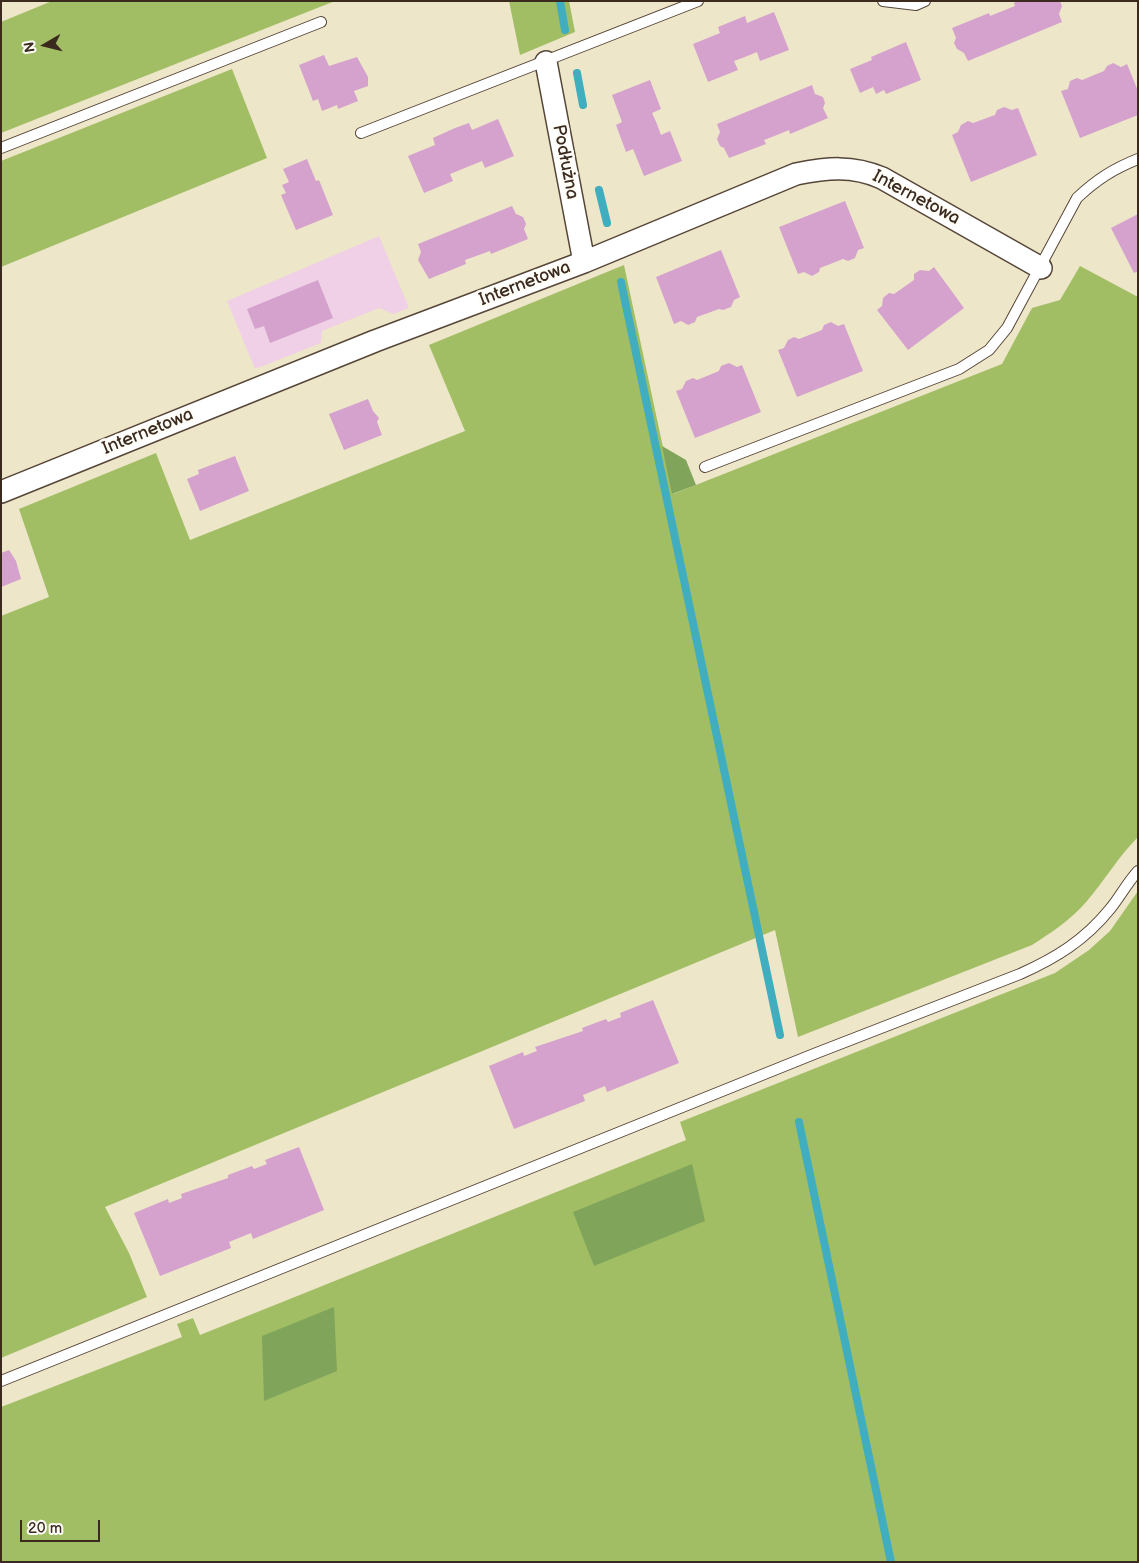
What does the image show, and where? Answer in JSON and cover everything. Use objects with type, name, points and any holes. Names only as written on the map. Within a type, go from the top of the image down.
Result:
[{"type":"street","name":"Podłużna","points":[[546,62],[584,262]]},
{"type":"street","name":"Internetowa","points":[[1,492],[375,340],[584,262],[796,174],[840,167],[869,172],[1041,268]]},
{"type":"lane","points":[[361,133],[698,1]]},
{"type":"lane","points":[[883,1],[916,5],[925,1]]},
{"type":"lane","points":[[1,148],[322,22]]},
{"type":"lane","points":[[705,467],[959,369],[989,350],[1007,328],[1077,198],[1100,177],[1138,159]]},
{"type":"lane","points":[[1,1381],[404,1217],[1052,960],[1085,937],[1111,908],[1138,871]]},
{"type":"shaded area","points":[[379,236],[409,308],[393,314],[379,308],[322,331],[321,343],[255,369],[227,301]]},
{"type":"green space","points":[[52,1],[335,1],[1,133],[1,22]]},
{"type":"green space","points":[[509,1],[569,1],[575,32],[520,55]]},
{"type":"green space","points":[[232,69],[267,158],[1,267],[1,161]]},
{"type":"green space","points":[[624,265],[673,494],[1002,364],[1032,308],[1060,300],[1080,266],[1138,297],[1138,837],[1124,852],[1081,908],[1061,925],[1032,945],[798,1037],[775,930],[105,1207],[129,1253],[147,1297],[1,1358],[1,616],[49,597],[19,509],[156,453],[190,540],[465,431],[429,345]]},
{"type":"green space","points":[[662,446],[686,460],[696,485],[672,494]]},
{"type":"green space","points":[[1138,891],[1138,1562],[1,1562],[1,1407],[182,1337],[177,1324],[193,1318],[200,1335],[686,1140],[680,1122],[1055,973],[1089,950],[1110,931]]},
{"type":"green space","points":[[692,1164],[705,1221],[594,1266],[573,1212]]},
{"type":"green space","points":[[334,1307],[337,1371],[264,1401],[262,1336]]},
{"type":"building","points":[[1017,1],[1060,1],[1062,6],[1059,14],[1062,22],[968,61],[964,53],[957,49],[954,43],[956,38],[952,28],[989,13],[990,16],[1015,6],[1014,3]]},
{"type":"building","points":[[774,12],[789,50],[760,61],[757,52],[734,61],[738,70],[708,82],[693,44],[720,33],[718,27],[745,16],[747,23]]},
{"type":"building","points":[[906,42],[921,80],[886,94],[884,90],[876,94],[873,87],[860,93],[850,69],[872,60],[871,57]]},
{"type":"building","points":[[324,55],[329,66],[357,57],[368,77],[368,86],[354,91],[358,101],[338,109],[337,105],[322,111],[318,99],[313,101],[299,65]]},
{"type":"building","points":[[1113,63],[1121,67],[1127,64],[1138,91],[1138,115],[1080,138],[1061,91],[1068,89],[1070,81],[1077,78],[1082,80],[1104,71],[1107,66]]},
{"type":"building","points":[[650,80],[661,109],[652,113],[661,135],[670,131],[682,161],[644,176],[633,149],[626,152],[616,125],[622,122],[612,95]]},
{"type":"building","points":[[812,85],[815,94],[823,97],[825,103],[823,108],[828,118],[790,134],[789,130],[764,140],[766,144],[729,158],[717,139],[720,132],[717,124]]},
{"type":"building","points":[[1004,107],[1012,110],[1018,108],[1037,155],[971,182],[952,135],[958,132],[961,125],[968,121],[973,123],[995,115],[997,110]]},
{"type":"building","points":[[498,119],[514,156],[485,168],[482,161],[450,174],[453,181],[424,193],[408,156],[435,145],[433,138],[455,128],[469,123],[472,130]]},
{"type":"building","points":[[307,159],[316,181],[319,180],[333,215],[296,230],[281,195],[286,193],[282,185],[289,182],[283,169]]},
{"type":"building","points":[[845,201],[864,248],[858,250],[855,258],[848,261],[843,259],[820,268],[819,272],[812,276],[804,272],[798,274],[779,227]]},
{"type":"building","points":[[512,206],[516,214],[523,217],[526,224],[524,229],[528,239],[491,254],[490,251],[465,260],[466,264],[429,279],[418,260],[421,252],[418,244]]},
{"type":"building","points":[[1138,214],[1138,271],[1134,273],[1111,228]]},
{"type":"building","points":[[721,250],[740,297],[734,300],[731,307],[697,317],[695,322],[688,325],[681,321],[674,324],[656,277]]},
{"type":"building","points":[[934,267],[964,308],[908,350],[877,310],[882,306],[883,298],[889,293],[894,294],[914,280],[914,274],[920,270],[929,271]]},
{"type":"building","points":[[318,280],[333,318],[270,343],[264,326],[255,329],[247,309]]},
{"type":"building","points":[[831,322],[838,326],[844,324],[863,371],[797,397],[778,350],[784,348],[788,340],[794,337],[799,339],[822,330],[824,325]]},
{"type":"building","points":[[729,363],[737,367],[742,365],[761,412],[695,438],[676,391],[682,389],[686,381],[693,378],[697,380],[719,371],[721,366]]},
{"type":"building","points":[[368,399],[373,411],[379,418],[377,422],[382,435],[344,450],[329,414]]},
{"type":"building","points":[[235,456],[249,491],[200,511],[187,479],[199,474],[198,470]]},
{"type":"building","points":[[9,550],[16,561],[21,579],[1,587],[1,553]]},
{"type":"building","points":[[653,1000],[679,1063],[607,1092],[605,1086],[583,1095],[585,1101],[514,1129],[489,1066],[523,1052],[524,1056],[537,1051],[535,1047],[583,1031],[582,1028],[606,1019],[608,1022],[621,1017],[620,1013]]},
{"type":"building","points":[[299,1147],[324,1210],[253,1239],[251,1233],[229,1242],[231,1248],[160,1276],[134,1213],[168,1199],[169,1203],[182,1198],[181,1194],[228,1178],[228,1175],[252,1166],[254,1169],[267,1164],[265,1160]]},
{"type":"waterway","points":[[560,1],[565,30]]},
{"type":"waterway","points":[[577,73],[583,105]]},
{"type":"waterway","points":[[599,190],[607,223]]},
{"type":"waterway","points":[[621,282],[780,1035]]},
{"type":"waterway","points":[[799,1122],[891,1562]]}]
